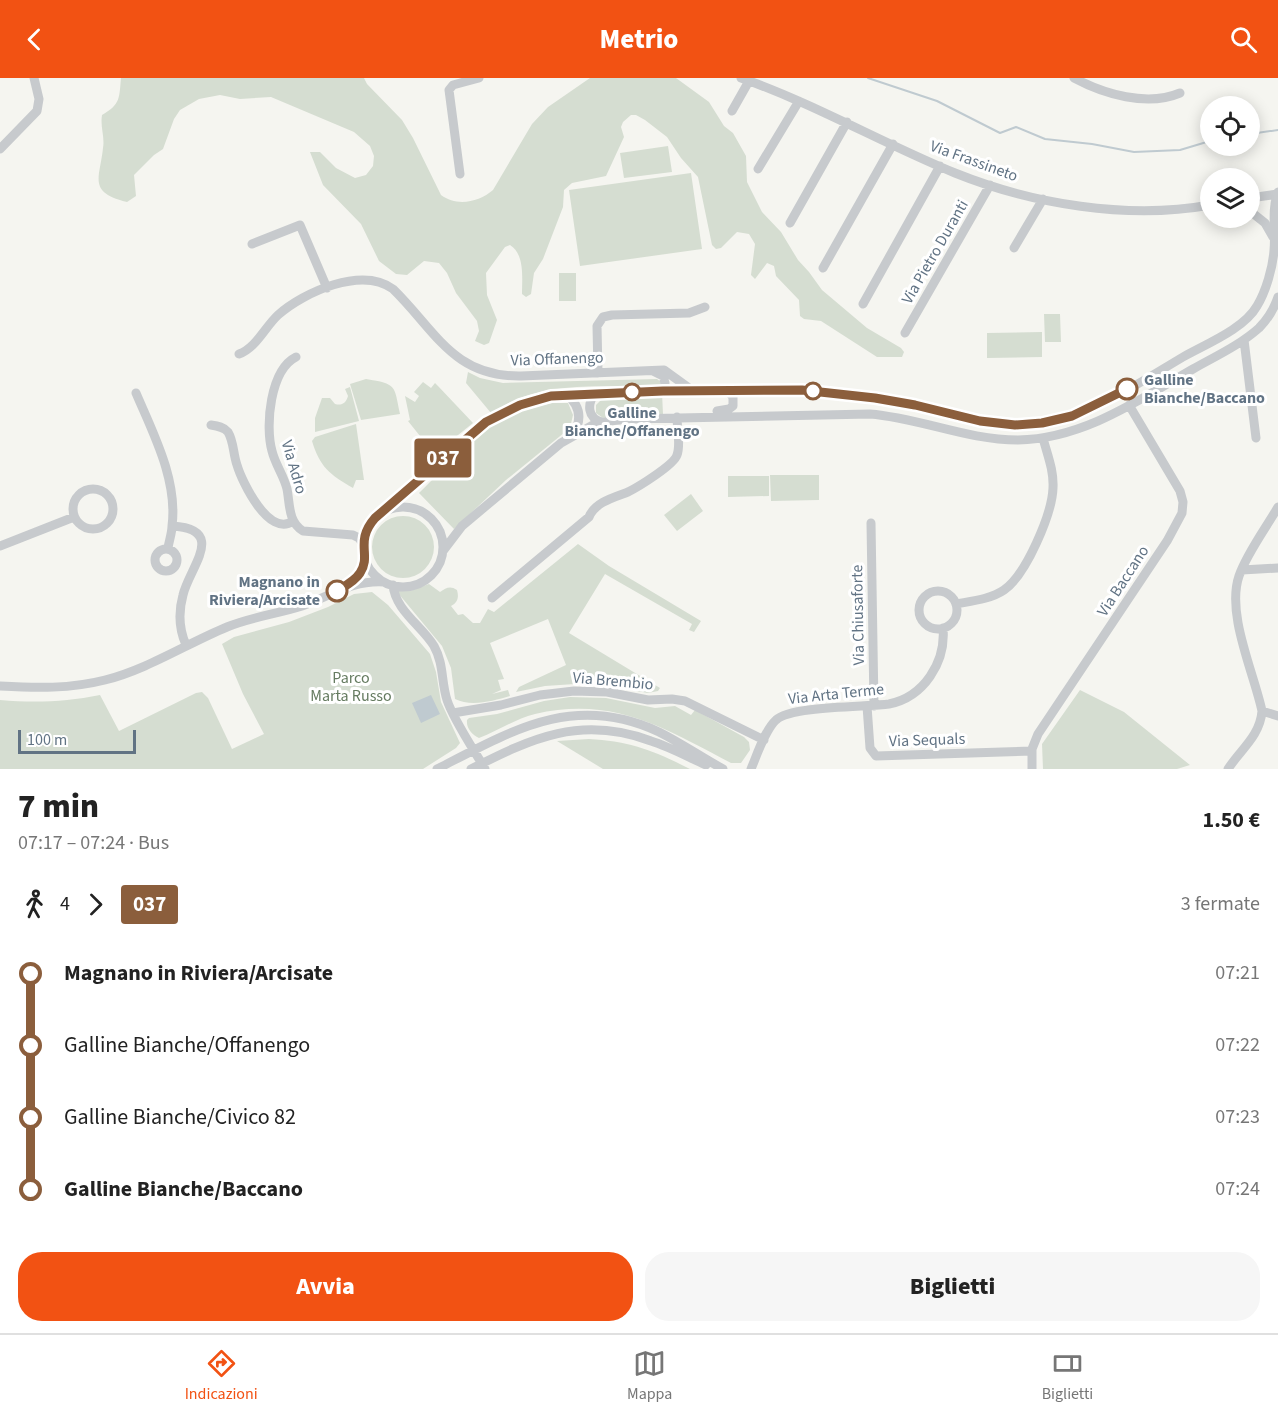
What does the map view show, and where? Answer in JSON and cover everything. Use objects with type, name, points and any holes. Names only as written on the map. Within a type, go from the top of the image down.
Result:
[{"type":"street","points":[[0,149],[38,111],[39,99],[34,78]]},
{"type":"street","points":[[460,174],[449,90],[453,85],[479,78]]},
{"type":"street","points":[[1074,78],[1097,90],[1122,96],[1164,98],[1180,93]]},
{"type":"street","points":[[732,111],[745,79]]},
{"type":"street","name":"Via Frassineto","points":[[745,79],[799,101],[940,166],[990,185],[1069,204],[1144,212],[1176,211],[1200,207]]},
{"type":"street","points":[[758,169],[799,101]]},
{"type":"street","points":[[790,224],[846,122]]},
{"type":"street","points":[[823,268],[893,144]]},
{"type":"street","points":[[862,304],[940,166]]},
{"type":"street","name":"Via Pietro Duranti","points":[[905,333],[990,185]]},
{"type":"street","points":[[334,533],[354,530],[375,518],[486,422],[520,405],[566,394],[794,390],[855,394],[908,403],[973,420],[1006,425],[1066,418],[1105,401],[1245,321],[1253,313],[1262,295],[1272,262],[1276,236],[1278,193],[1260,196]]},
{"type":"street","points":[[1014,248],[1043,199]]},
{"type":"street","points":[[1260,219],[1276,236]]},
{"type":"street","points":[[252,244],[300,225],[327,288]]},
{"type":"street","name":"Via Offanengo","points":[[239,354],[248,351],[262,332],[281,313],[299,300],[357,279],[374,280],[387,285],[396,292],[454,355],[484,372],[508,376],[664,370],[693,391]]},
{"type":"street","points":[[443,550],[465,523],[555,448],[573,435],[602,422],[630,418],[870,414],[905,418],[984,438],[1010,440],[1043,438],[1102,420],[1244,340],[1264,322],[1278,297]]},
{"type":"street","points":[[598,372],[597,326],[603,317],[689,313],[705,307]]},
{"type":"street","points":[[1244,340],[1256,438]]},
{"type":"street","name":"Via Adro","points":[[293,521],[287,488],[272,451],[268,423],[277,383],[288,363],[296,357]]},
{"type":"street","points":[[651,371],[663,376],[665,383],[663,391]]},
{"type":"street","points":[[698,417],[732,407],[734,402],[728,391]]},
{"type":"street","points":[[136,393],[166,473],[170,490],[172,526],[168,548]]},
{"type":"street","points":[[595,393],[589,405],[590,411],[594,419],[602,422]]},
{"type":"street","points":[[566,394],[572,399],[580,414],[580,420],[573,435]]},
{"type":"street","name":"Via Baccano","points":[[1032,769],[1032,751],[1041,728],[1141,582],[1182,513],[1183,502],[1180,492],[1130,405]]},
{"type":"street","points":[[492,598],[571,533],[589,517],[591,511],[672,463],[677,455],[677,417]]},
{"type":"street","points":[[212,424],[222,427],[229,434],[242,477],[267,517],[274,524],[288,524],[293,521],[303,531],[355,536],[363,544]]},
{"type":"street","points":[[956,604],[1003,591],[1028,559],[1046,520],[1053,491],[1051,467],[1043,438]]},
{"type":"street","points":[[96,489],[102,491],[112,501],[113,513],[101,527],[82,526],[74,516],[74,503],[82,492],[96,489]]},
{"type":"street","points":[[0,686],[51,688],[96,682],[131,671],[230,626],[304,605],[362,583],[410,586],[424,581],[437,568],[443,550],[443,540],[438,527],[423,512],[404,507],[383,512]]},
{"type":"street","points":[[1228,769],[1256,735],[1261,724],[1262,711],[1236,612],[1237,585],[1242,570],[1278,507]]},
{"type":"street","points":[[0,546],[74,516]]},
{"type":"street","points":[[375,518],[365,533],[363,544],[365,558],[372,572],[389,584],[398,601],[426,634],[437,652],[444,671],[447,700],[483,766]]},
{"type":"street","name":"Via Chiusaforte","points":[[871,523],[871,706]]},
{"type":"street","points":[[172,526],[194,530],[199,535],[202,545],[200,558],[182,599],[180,626],[186,645]]},
{"type":"street","points":[[337,591],[358,575],[365,558]]},
{"type":"street","points":[[1242,570],[1278,568]]},
{"type":"street","points":[[931,592],[949,594],[956,604],[956,616],[943,628],[925,624],[920,613],[921,600],[931,592]]},
{"type":"street","name":"Via Arta Terme","points":[[751,769],[774,721],[787,713],[871,706],[905,699],[929,679],[937,666],[943,628]]},
{"type":"street","name":"Via Brembio","points":[[453,713],[501,705],[540,695],[574,691],[607,692],[655,700],[677,699],[692,704],[764,740]]},
{"type":"street","name":"Via Sequals","points":[[871,706],[870,748],[872,753],[879,756],[1032,751]]},
{"type":"street","points":[[1262,711],[1278,716]]},
{"type":"street","points":[[437,769],[506,733],[532,723],[564,717],[594,716],[624,720],[657,731],[723,769]]},
{"type":"street","points":[[471,769],[483,766],[512,747],[536,738],[563,732],[592,730],[624,733],[643,738],[715,769]]},
{"type":"green space","points":[[121,78],[364,78],[367,84],[402,120],[441,195],[454,201],[468,202],[481,198],[493,190],[532,124],[548,107],[590,78],[676,78],[709,102],[724,126],[733,133],[746,156],[747,182],[762,212],[781,232],[798,260],[822,290],[867,328],[904,352],[902,357],[877,357],[821,321],[804,319],[800,316],[799,300],[776,276],[774,266],[767,263],[755,279],[751,275],[755,244],[749,234],[737,232],[721,248],[716,249],[712,245],[698,177],[667,137],[636,115],[631,115],[623,122],[621,127],[624,137],[606,176],[572,183],[564,190],[563,207],[543,259],[534,273],[531,294],[526,297],[522,294],[520,261],[515,249],[510,245],[505,247],[486,273],[487,295],[497,320],[489,343],[484,345],[475,341],[479,331],[477,321],[456,293],[447,273],[439,263],[424,261],[407,275],[396,274],[379,261],[361,224],[323,185],[310,152],[320,152],[336,168],[355,178],[366,175],[373,166],[374,156],[370,146],[354,132],[271,97],[240,99],[220,95],[199,99],[180,110],[174,119],[163,149],[134,175],[136,196],[127,202],[106,194],[99,182],[103,144],[102,115],[116,104]]},
{"type":"green space","points":[[668,146],[672,172],[624,178],[620,153]]},
{"type":"green space","points":[[691,173],[702,249],[580,266],[569,190]]},
{"type":"green space","points":[[559,273],[576,273],[576,301],[559,301]]},
{"type":"green space","points":[[1044,314],[1060,314],[1061,342],[1045,342]]},
{"type":"green space","points":[[1042,332],[1042,357],[987,358],[987,333]]},
{"type":"green space","points":[[468,372],[480,378],[503,383],[657,379],[661,382],[657,387],[585,387],[549,390],[513,401],[491,413],[466,383]]},
{"type":"green space","points":[[366,379],[384,382],[392,388],[397,397],[400,414],[361,420],[350,384]]},
{"type":"green space","points":[[423,382],[431,388],[435,383],[473,423],[432,456],[418,449],[420,436],[408,421],[410,420],[405,396],[415,402],[419,396],[414,392]]},
{"type":"green space","points":[[350,387],[359,421],[315,432],[315,418],[322,398],[330,398],[335,404],[342,404],[348,396],[345,389]]},
{"type":"green space","points":[[662,393],[663,414],[603,418],[596,413],[596,405],[604,397]]},
{"type":"green space","points":[[552,403],[568,403],[573,415],[570,428],[506,480],[454,529],[419,493],[467,445],[488,428],[512,415]]},
{"type":"green space","points":[[356,424],[364,480],[356,480],[353,488],[326,469],[312,441],[315,437]]},
{"type":"green space","points":[[770,475],[819,475],[819,500],[771,501]]},
{"type":"green space","points":[[728,476],[769,476],[769,496],[728,497]]},
{"type":"green space","points":[[691,494],[703,511],[677,531],[664,515]]},
{"type":"green space","points":[[397,516],[409,516],[425,525],[432,535],[434,547],[432,559],[425,569],[409,578],[397,578],[386,573],[377,564],[372,553],[372,541],[377,530],[386,521]]},
{"type":"green space","points":[[578,544],[609,566],[701,621],[694,632],[689,630],[692,624],[605,574],[569,633],[660,688],[658,691],[648,693],[590,683],[545,686],[516,692],[519,687],[566,665],[548,619],[490,643],[504,679],[498,680],[501,690],[492,694],[508,690],[510,696],[475,703],[455,699],[451,668],[442,646],[398,593],[398,590],[410,591],[429,584],[440,592],[448,588],[455,588],[458,597],[451,606],[458,615],[463,614],[473,623],[480,623],[488,609],[494,612]]},
{"type":"green space","name":"Parco Marta Russo","points":[[372,592],[388,605],[430,654],[436,672],[441,702],[460,743],[423,769],[0,769],[0,700],[50,701],[100,695],[119,731],[202,692],[208,698],[232,749],[264,734],[243,694],[222,644],[234,637],[289,622],[354,594]]},
{"type":"green space","points":[[1080,690],[1124,712],[1190,765],[1177,769],[1043,769],[1042,744]]},
{"type":"green space","points":[[570,697],[606,698],[655,708],[675,706],[691,715],[695,710],[744,737],[749,742],[750,750],[741,763],[731,763],[660,727],[614,712],[590,709],[535,714],[479,738],[467,726],[469,718]]},
{"type":"green space","points":[[589,739],[617,742],[641,748],[690,769],[603,769],[557,741]]},
{"type":"shaded area","points":[[431,695],[440,714],[421,723],[412,703]]},
{"type":"waterway","points":[[868,78],[937,101],[1000,133],[1016,127],[1045,139],[1092,144],[1134,152],[1180,150],[1200,144]]},
{"type":"waterway","points":[[1260,133],[1278,130]]},
{"type":"bus line","name":"037","points":[[337,591],[354,580],[361,572],[365,558],[363,544],[365,533],[375,518],[486,422],[503,412],[542,398],[566,394],[663,391],[802,390],[875,398],[980,421],[1015,425],[1042,423],[1072,416],[1101,404],[1127,389]]},
{"type":"place","name":"Galline Bianche/Baccano","points":[[1127,389]]},
{"type":"place","name":"Galline Bianche/Offanengo","points":[[632,392]]},
{"type":"place","name":"Magnano in Riviera/Arcisate","points":[[337,591]]}]
